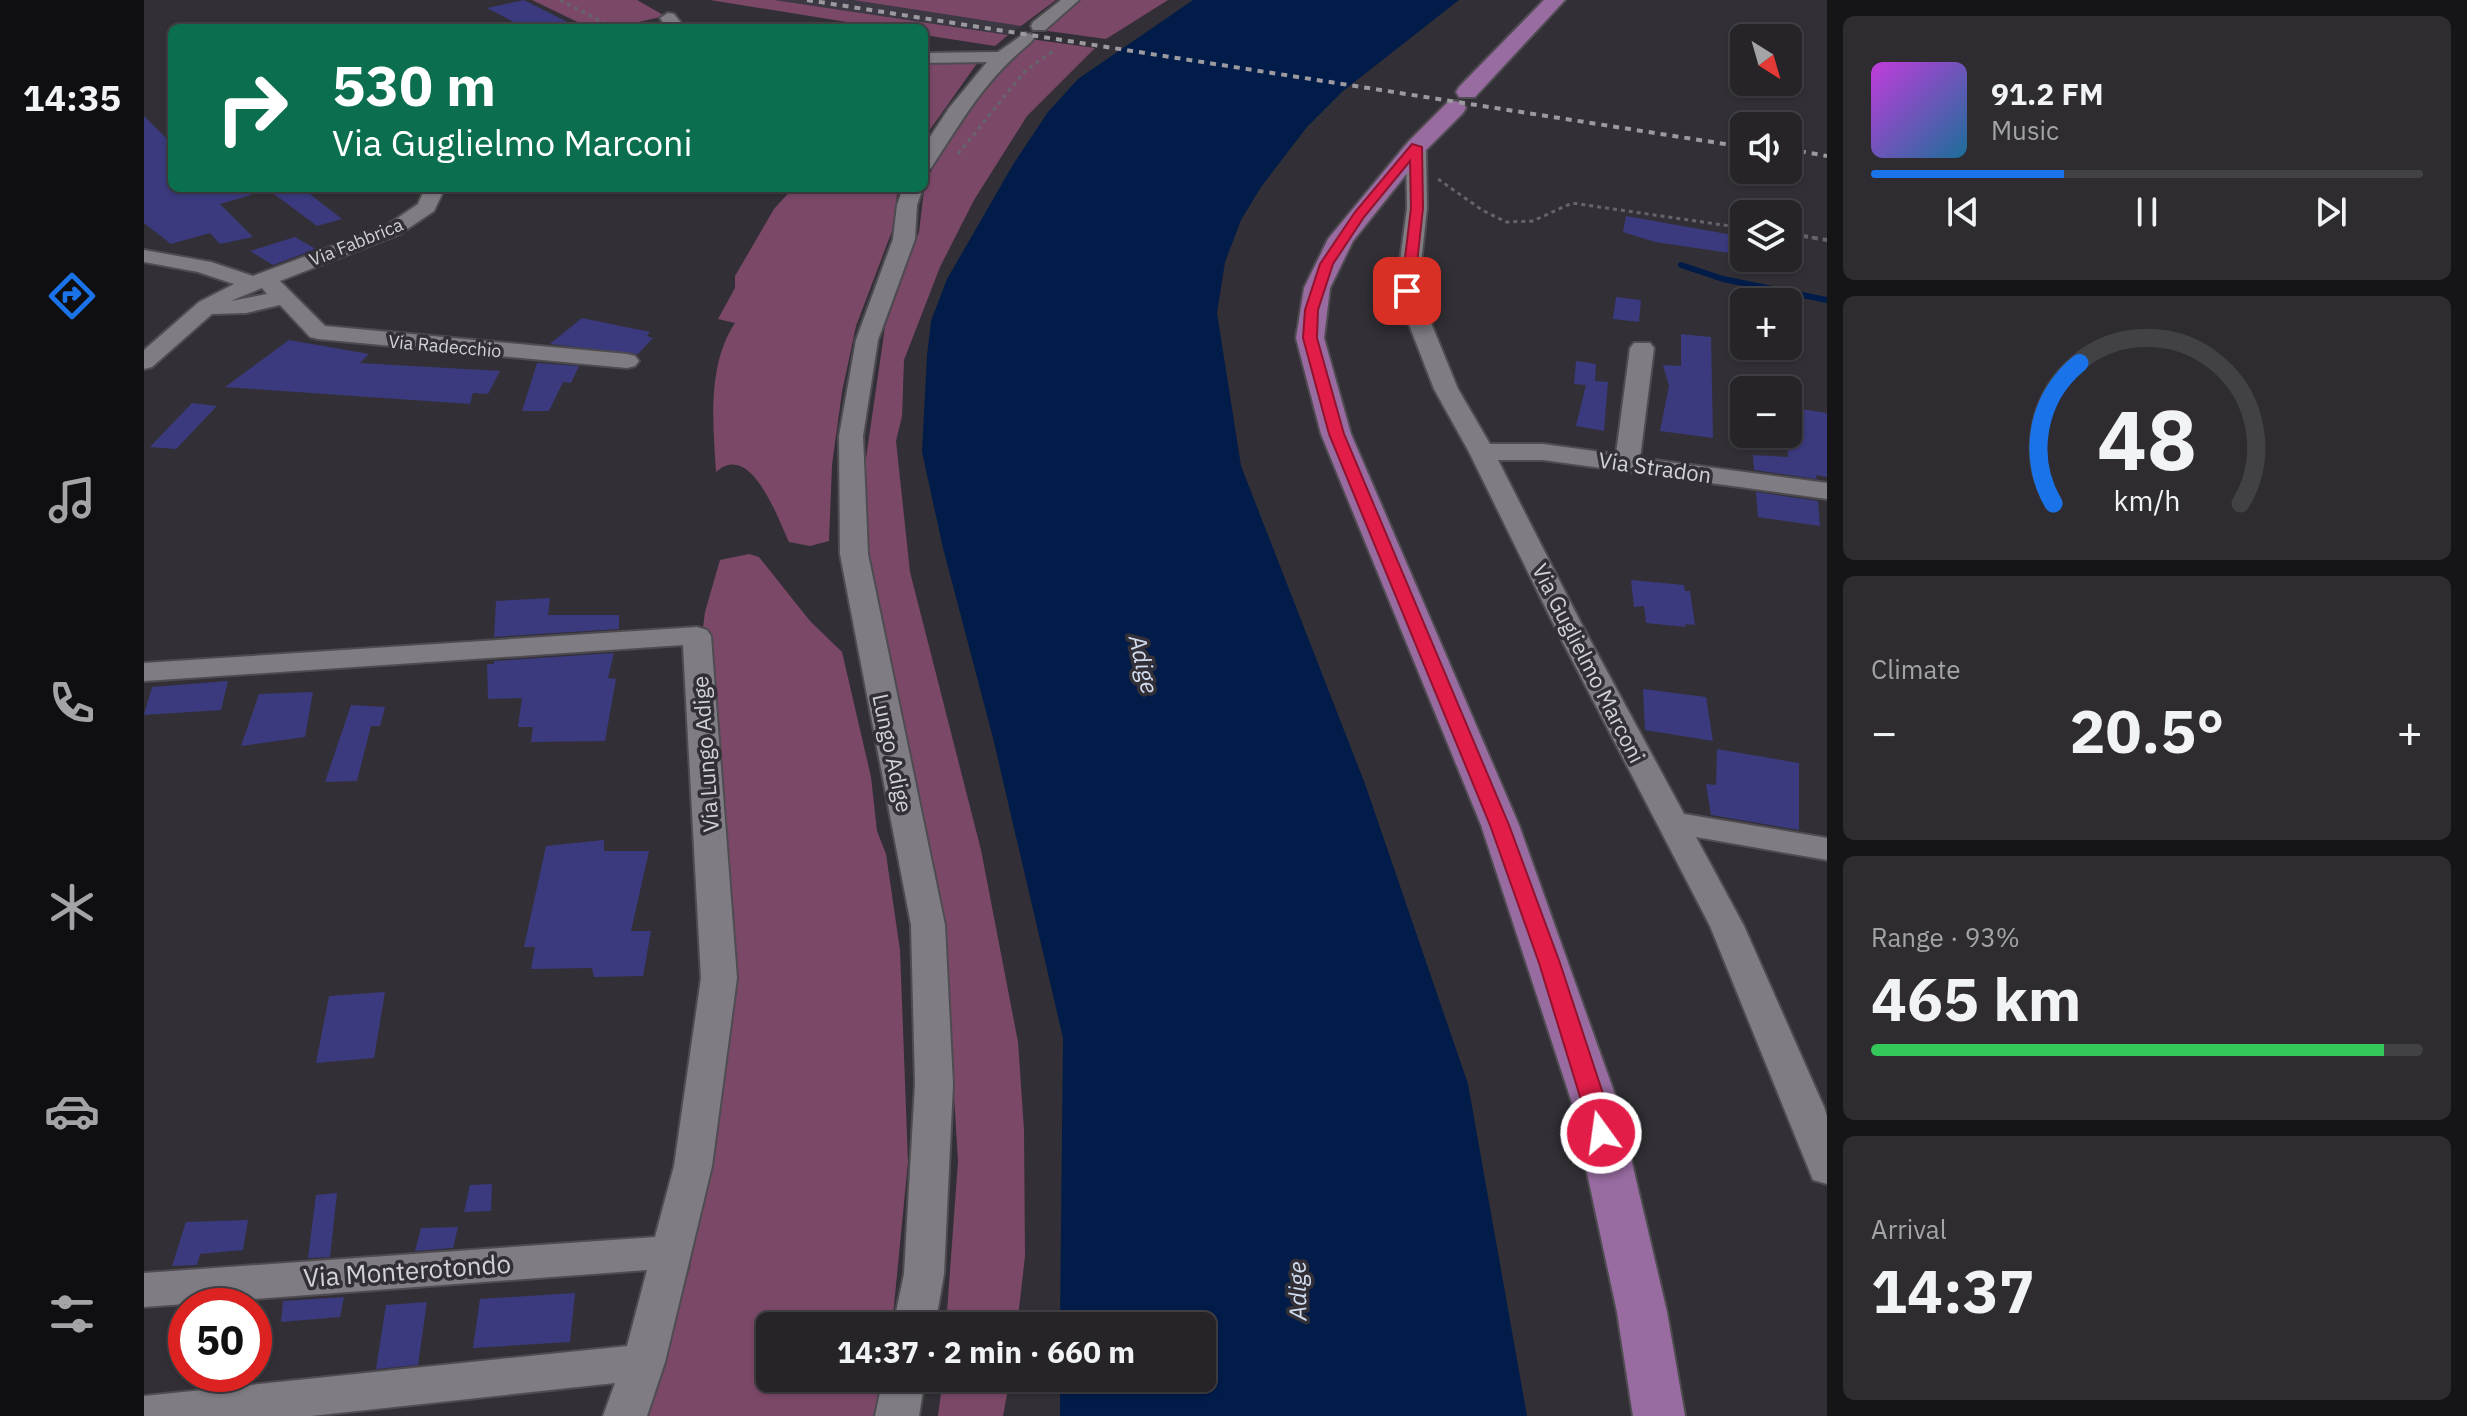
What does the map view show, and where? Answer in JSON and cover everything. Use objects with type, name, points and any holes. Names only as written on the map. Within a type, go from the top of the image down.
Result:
[{"type":"main road","points":[[1555,0],[1461,100],[1416,158],[1359,215],[1327,264],[1311,310],[1310,338],[1336,434],[1500,825],[1595,1103],[1642,1312],[1659,1416]]},
{"type":"street","points":[[928,158],[963,101],[1000,57],[1071,0]]},
{"type":"street","points":[[928,58],[1000,57]]},
{"type":"street","name":"Via Guglielmo Marconi","points":[[1416,158],[1417,208],[1407,291],[1446,389],[1482,452],[1568,625],[1727,926],[1805,1107],[1827,1169]]},
{"type":"street","name":"Via Fabbrica","points":[[144,362],[207,307],[257,280],[393,230],[427,207],[433,192]]},
{"type":"street","name":"Lungo Adige","points":[[912,192],[907,205],[904,239],[867,340],[857,385],[851,451],[854,554],[928,925],[934,1084],[924,1274],[917,1312]]},
{"type":"street","name":"Via Radecchio","points":[[144,256],[195,263],[257,280],[292,301],[300,316],[318,332],[627,361]]},
{"type":"street","points":[[207,307],[248,307],[280,296]]},
{"type":"street","points":[[1627,464],[1642,348]]},
{"type":"street","name":"Via Stradon","points":[[1482,452],[1543,452],[1827,491]]},
{"type":"street","name":"Via Lungo Adige","points":[[144,672],[697,636],[719,978],[693,1166],[669,1252],[644,1362],[625,1416]]},
{"type":"street","points":[[1673,823],[1827,849]]},
{"type":"street","name":"Via Monterotondo","points":[[144,1290],[669,1252]]},
{"type":"street","points":[[144,1415],[644,1362]]},
{"type":"street","points":[[897,1416],[901,1392]]},
{"type":"path","points":[[560,0],[606,24]]},
{"type":"path","points":[[951,162],[1025,71],[1056,49]]},
{"type":"path","points":[[1416,158],[1482,212],[1505,221],[1520,224],[1535,221],[1556,205],[1572,203],[1730,226]]},
{"type":"path","points":[[1802,236],[1827,240]]},
{"type":"shaded area","points":[[532,0],[637,0],[665,16],[630,24],[582,24]]},
{"type":"shaded area","points":[[710,0],[774,0],[1008,35],[995,46],[928,36],[928,24],[859,24]]},
{"type":"shaded area","points":[[774,0],[853,0],[1021,26],[1008,35]]},
{"type":"shaded area","points":[[853,0],[1056,0],[1021,26]]},
{"type":"shaded area","points":[[1079,0],[1168,0],[1106,39],[1041,30]]},
{"type":"shaded area","points":[[1030,39],[1095,48],[1027,116],[974,200],[940,267],[904,360],[902,416],[896,441],[910,572],[981,850],[1018,1042],[1024,1130],[1025,1256],[1019,1312],[947,1312],[958,1161],[945,948],[870,587],[863,505],[865,465],[885,327],[919,232],[924,192],[928,192],[928,177],[955,128],[1004,59]]},
{"type":"shaded area","points":[[978,62],[928,132],[928,63]]},
{"type":"shaded area","points":[[789,192],[897,192],[892,231],[856,326],[842,392],[832,465],[829,541],[810,546],[789,542],[762,486],[752,474],[741,466],[729,465],[716,472],[716,376],[726,339],[735,323],[718,319],[735,288],[735,276],[774,209]]},
{"type":"shaded area","points":[[749,554],[759,557],[810,621],[842,652],[871,777],[877,831],[886,854],[900,950],[908,1162],[893,1312],[756,1312],[756,1392],[886,1392],[882,1416],[638,1416],[690,1268],[707,1149],[733,1012],[701,644],[705,612],[720,560]]},
{"type":"shaded area","points":[[941,1392],[1007,1392],[1003,1416],[938,1416]]},
{"type":"water","name":"Adige","points":[[1193,0],[1459,0],[1343,91],[1307,127],[1261,187],[1241,220],[1225,262],[1217,313],[1241,466],[1365,784],[1468,1084],[1527,1416],[1060,1416],[1060,1392],[1216,1392],[1216,1312],[1060,1312],[1063,1038],[922,452],[931,321],[947,279],[1014,163],[1048,112],[1078,79]]},
{"type":"building","points":[[524,0],[571,24],[517,24],[487,8]]},
{"type":"building","points":[[144,116],[168,140],[168,192],[251,192],[251,195],[220,204],[253,237],[220,244],[210,233],[171,244],[144,223]]},
{"type":"building","points":[[271,192],[307,192],[342,219],[317,226]]},
{"type":"building","points":[[1626,216],[1730,234],[1730,253],[1655,242],[1623,232]]},
{"type":"building","points":[[295,237],[316,249],[273,265],[250,251]]},
{"type":"building","points":[[1616,297],[1641,300],[1639,322],[1613,319]]},
{"type":"building","points":[[582,318],[650,332],[647,336],[653,338],[638,354],[550,344]]},
{"type":"building","points":[[1681,334],[1711,337],[1713,438],[1660,431],[1669,386],[1663,365],[1681,366]]},
{"type":"building","points":[[289,340],[369,354],[360,363],[500,371],[488,394],[473,393],[470,404],[225,387]]},
{"type":"building","points":[[1576,361],[1596,364],[1595,381],[1608,382],[1604,431],[1576,426],[1586,385],[1574,384]]},
{"type":"building","points":[[537,363],[579,366],[571,383],[563,382],[549,411],[522,411]]},
{"type":"building","points":[[192,403],[217,406],[176,449],[150,447]]},
{"type":"building","points":[[1802,409],[1827,413],[1827,477],[1816,475],[1817,479],[1754,470],[1753,455],[1788,457],[1788,448],[1802,448]]},
{"type":"building","points":[[1756,492],[1818,501],[1820,526],[1758,517]]},
{"type":"building","points":[[1631,580],[1684,585],[1685,591],[1690,591],[1695,625],[1646,623],[1644,606],[1634,607]]},
{"type":"building","points":[[550,598],[548,615],[619,615],[619,629],[494,637],[496,601]]},
{"type":"building","points":[[614,653],[608,678],[616,679],[605,741],[531,742],[533,727],[518,727],[522,698],[488,699],[487,664],[494,664],[494,661]]},
{"type":"building","points":[[228,681],[221,710],[144,715],[152,687]]},
{"type":"building","points":[[1643,689],[1706,697],[1713,741],[1645,730]]},
{"type":"building","points":[[313,692],[305,737],[241,746],[259,694]]},
{"type":"building","points":[[351,705],[385,707],[380,726],[371,726],[357,781],[325,782]]},
{"type":"building","points":[[1717,749],[1799,763],[1799,830],[1711,815],[1706,784],[1716,785]]},
{"type":"building","points":[[604,840],[604,851],[649,851],[631,931],[651,931],[643,976],[594,977],[592,968],[531,969],[535,947],[524,947],[546,846]]},
{"type":"building","points":[[385,992],[374,1058],[316,1063],[329,996]]},
{"type":"building","points":[[492,1184],[491,1211],[464,1212],[470,1185]]},
{"type":"building","points":[[337,1193],[330,1257],[308,1258],[316,1195]]},
{"type":"building","points":[[248,1220],[243,1250],[200,1254],[197,1265],[172,1266],[186,1222]]},
{"type":"building","points":[[458,1227],[453,1248],[415,1251],[421,1228]]},
{"type":"building","points":[[575,1293],[570,1342],[473,1348],[480,1299]]},
{"type":"building","points":[[344,1297],[340,1317],[281,1322],[283,1301]]},
{"type":"building","points":[[427,1302],[418,1365],[376,1369],[386,1305]]},
{"type":"waterway","points":[[1681,265],[1723,279],[1827,300]]},
{"type":"railway","points":[[807,0],[1730,145]]},
{"type":"railway","points":[[1802,152],[1827,156]]},
{"type":"route","points":[[1407,291],[1417,208],[1416,147],[1359,215],[1327,264],[1311,310],[1310,338],[1315,365],[1336,434],[1500,825],[1595,1103],[1601,1133]]}]
